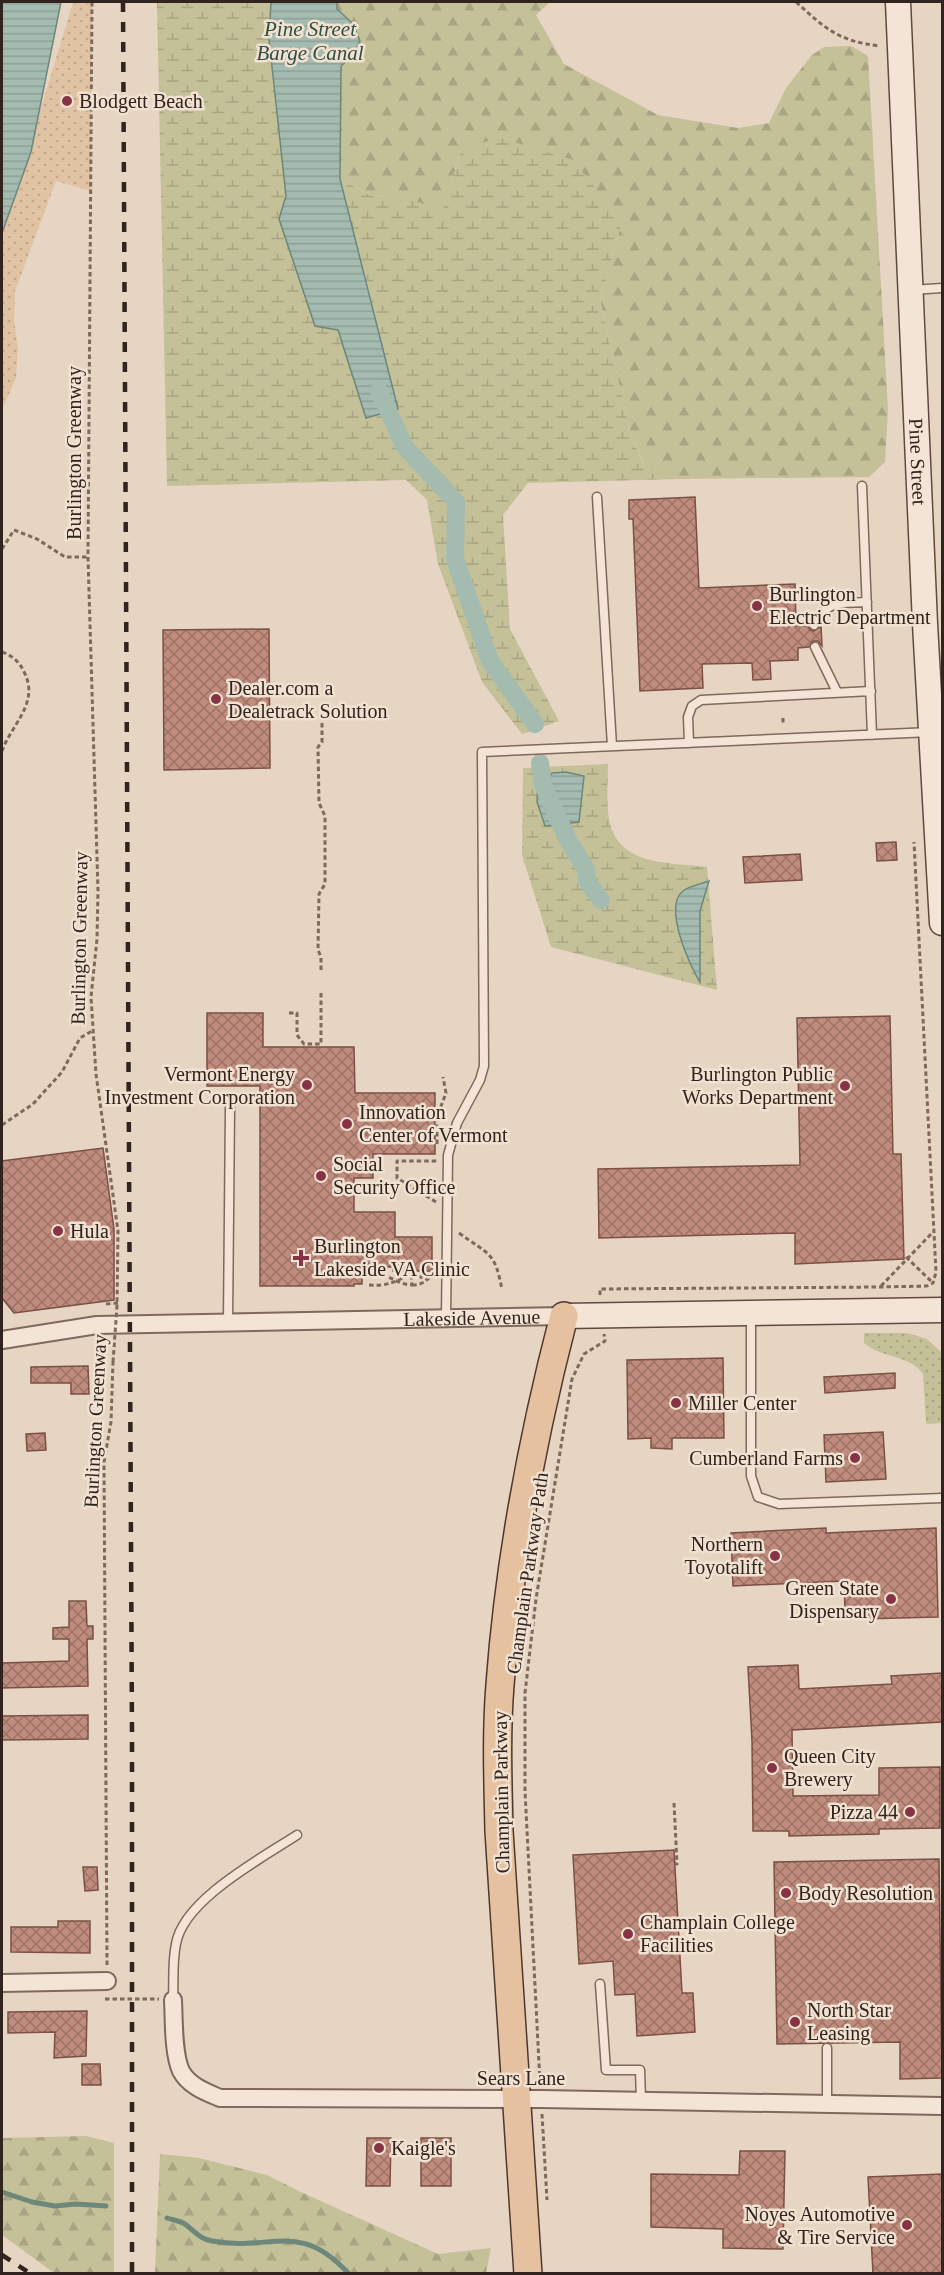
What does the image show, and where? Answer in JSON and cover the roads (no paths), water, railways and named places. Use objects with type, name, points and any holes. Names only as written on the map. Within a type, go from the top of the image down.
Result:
[{"type":"main road","name":"Pine Street","points":[[898,2],[931,732],[941,859],[942,923]]},
{"type":"main road","name":"Lakeside Avenue","points":[[564,1316],[942,1310]]},
{"type":"main road","name":"Champlain Parkway","points":[[528,2274],[529,2099],[499,1831],[497,1761],[500,1686],[507,1615],[536,1438],[564,1316]]},
{"type":"street","name":"Lakeside Avenue","points":[[2,1340],[97,1325],[564,1316]]},
{"type":"street","points":[[2,1983],[102,1981]]},
{"type":"street","name":"Sears Lane","points":[[173,2000],[177,2055],[181,2071],[202,2091],[220,2098],[641,2100],[942,2106]]},
{"type":"lane","points":[[911,290],[942,288]]},
{"type":"lane","points":[[862,486],[872,735]]},
{"type":"lane","points":[[597,497],[612,746]]},
{"type":"lane","points":[[814,626],[821,613],[828,607],[867,602]]},
{"type":"lane","points":[[815,647],[837,693]]},
{"type":"lane","points":[[689,743],[688,717],[692,706],[701,700],[871,691]]},
{"type":"lane","points":[[446,1318],[447,1163],[457,1123],[480,1080],[484,1066],[482,752],[931,732]]},
{"type":"lane","points":[[228,1322],[230,1107]]},
{"type":"lane","points":[[751,1313],[751,1476],[758,1497],[779,1504],[942,1498]]},
{"type":"lane","points":[[173,2000],[176,1943],[185,1921],[213,1891],[297,1835]]},
{"type":"lane","points":[[600,1984],[606,2070],[640,2070],[641,2100]]},
{"type":"lane","points":[[827,2048],[827,2104]]},
{"type":"water","points":[[2,2],[61,2],[31,152],[2,233]]},
{"type":"water","name":"Pine Street Barge Canal","points":[[271,2],[337,2],[337,9],[353,24],[360,41],[352,56],[341,66],[340,179],[398,409],[366,418],[338,330],[315,326],[279,219],[286,196],[269,39]]},
{"type":"water","points":[[566,772],[584,776],[579,822],[545,826],[537,802],[538,779],[547,779],[552,773]]},
{"type":"water","points":[[709,881],[700,911],[700,982],[680,936],[676,909],[683,891]]},
{"type":"waterway","name":"Pine Street Barge Canal","points":[[379,391],[405,447],[456,502],[455,559],[490,661],[535,724]]},
{"type":"waterway","name":"Pine Street Barge Canal","points":[[540,763],[543,785],[568,840],[586,869],[587,881],[601,900]]},
{"type":"waterway","points":[[2,2192],[32,2202],[55,2206],[76,2204],[106,2206]]},
{"type":"waterway","points":[[167,2218],[183,2223],[201,2237],[212,2241],[299,2242],[315,2247],[331,2257],[349,2274]]},
{"type":"railway","points":[[123,2],[132,1735],[132,2274]]},
{"type":"railway","points":[[2,2255],[31,2274]]},
{"type":"place","name":"Blodgett Beach","points":[[67,101]]},
{"type":"place","name":"Burlington Electric Department","points":[[757,606]]},
{"type":"place","name":"Dealer.com a Dealetrack Solution","points":[[216,699]]},
{"type":"place","name":"Vermont Energy Investment Corporation","points":[[307,1085]]},
{"type":"place","name":"Burlington Public Works Department","points":[[845,1086]]},
{"type":"place","name":"Innovation Center of Vermont","points":[[347,1124]]},
{"type":"place","name":"Social Security Office","points":[[321,1176]]},
{"type":"place","name":"Hula","points":[[58,1231]]},
{"type":"place","name":"Burlington Lakeside VA Clinic","points":[[301,1258]]},
{"type":"place","name":"Miller Center","points":[[676,1403]]},
{"type":"place","name":"Cumberland Farms","points":[[855,1458]]},
{"type":"place","name":"Northern Toyotalift","points":[[775,1556]]},
{"type":"place","name":"Green State Dispensary","points":[[891,1599]]},
{"type":"place","name":"Queen City Brewery","points":[[772,1768]]},
{"type":"place","name":"Pizza 44","points":[[910,1812]]},
{"type":"place","name":"Body Resolution","points":[[786,1893]]},
{"type":"place","name":"Champlain College Facilities","points":[[628,1934]]},
{"type":"place","name":"North Star Leasing","points":[[795,2022]]},
{"type":"place","name":"Kaigle's","points":[[379,2148]]},
{"type":"place","name":"Noyes Automotive & Tire Service","points":[[907,2225]]}]
